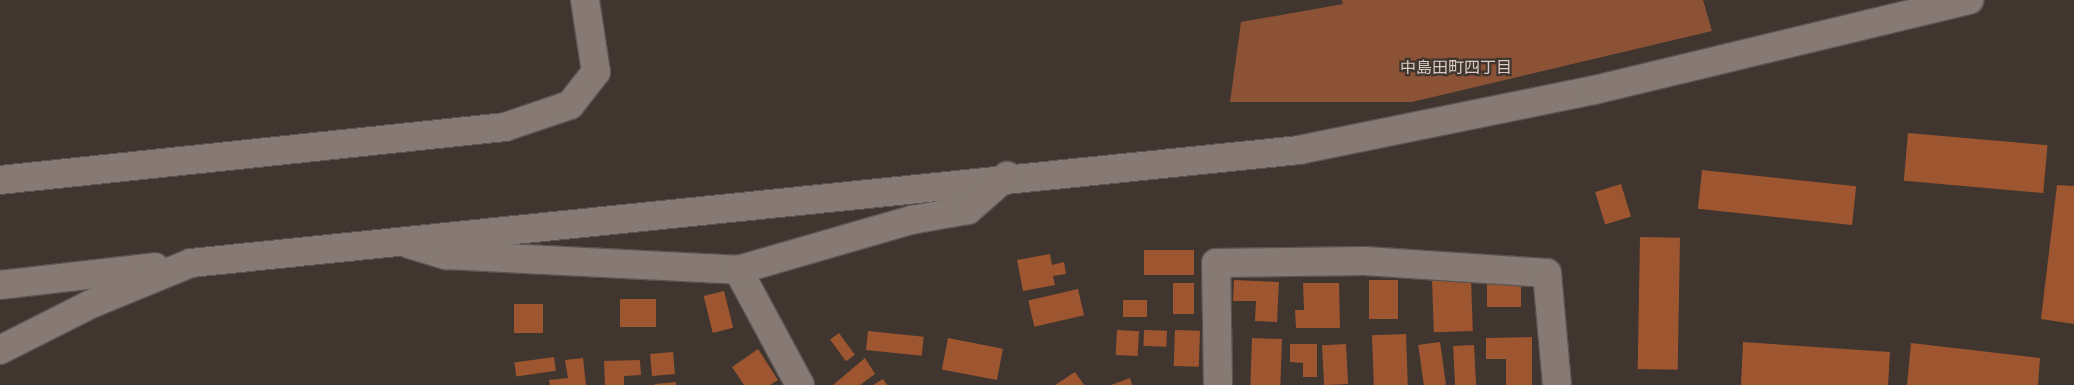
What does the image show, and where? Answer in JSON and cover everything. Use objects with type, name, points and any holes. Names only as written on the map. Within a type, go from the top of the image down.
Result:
[{"type":"street","points":[[0,180],[505,126],[570,105],[596,72],[585,0]]},
{"type":"street","points":[[0,285],[397,240],[880,195],[1007,176],[1299,150],[1594,90],[1970,0]]},
{"type":"street","points":[[397,240],[446,255],[738,270],[911,220],[968,210],[1007,176]]},
{"type":"street","points":[[1218,385],[1216,263],[1365,261],[1547,273],[1557,385]]},
{"type":"street","points":[[0,350],[191,263]]},
{"type":"street","points":[[738,270],[800,385]]},
{"type":"shaded area","points":[[1342,0],[1703,0],[1712,31],[1412,102],[1230,102],[1241,22],[1343,4]]},
{"type":"building","points":[[1908,133],[2047,145],[2043,193],[1904,181]]},
{"type":"building","points":[[1702,170],[1856,186],[1852,225],[1698,209]]},
{"type":"building","points":[[1621,184],[1631,217],[1605,224],[1595,192]]},
{"type":"building","points":[[2057,185],[2074,186],[2074,324],[2041,319]]},
{"type":"building","points":[[1640,237],[1680,238],[1678,370],[1638,369]]},
{"type":"building","points":[[1144,250],[1194,250],[1194,275],[1144,275]]},
{"type":"building","points":[[1050,254],[1052,265],[1064,262],[1066,274],[1053,276],[1055,285],[1023,291],[1017,260]]},
{"type":"building","points":[[1471,279],[1473,331],[1434,332],[1432,280]]},
{"type":"building","points":[[1487,279],[1521,279],[1521,307],[1487,307]]},
{"type":"building","points":[[1234,280],[1279,282],[1277,322],[1255,321],[1256,301],[1233,301]]},
{"type":"building","points":[[1369,280],[1398,280],[1398,319],[1369,319]]},
{"type":"building","points":[[1173,283],[1194,283],[1194,314],[1173,314]]},
{"type":"building","points":[[1303,283],[1339,283],[1340,328],[1296,328],[1295,310],[1304,310]]},
{"type":"building","points":[[1078,289],[1084,315],[1034,327],[1028,300]]},
{"type":"building","points":[[724,291],[733,328],[713,333],[704,296]]},
{"type":"building","points":[[620,299],[656,299],[656,327],[620,327]]},
{"type":"building","points":[[1123,300],[1147,300],[1147,317],[1123,317]]},
{"type":"building","points":[[514,304],[543,304],[543,333],[514,333]]},
{"type":"building","points":[[1117,330],[1139,331],[1138,356],[1116,355]]},
{"type":"building","points":[[1144,330],[1167,331],[1166,347],[1143,346]]},
{"type":"building","points":[[1175,330],[1200,331],[1199,367],[1174,366]]},
{"type":"building","points":[[868,331],[924,337],[922,356],[866,350]]},
{"type":"building","points":[[839,333],[855,355],[846,361],[830,339]]},
{"type":"building","points":[[1406,334],[1408,385],[1374,385],[1372,335]]},
{"type":"building","points":[[1532,337],[1532,385],[1506,385],[1506,359],[1486,359],[1486,338]]},
{"type":"building","points":[[948,338],[1003,349],[997,380],[942,369]]},
{"type":"building","points":[[1252,338],[1282,339],[1280,385],[1250,385]]},
{"type":"building","points":[[1440,342],[1446,385],[1424,385],[1418,345]]},
{"type":"building","points":[[1743,342],[1890,352],[1888,385],[1741,385]]},
{"type":"building","points":[[1911,343],[2040,358],[2038,385],[1907,385]]},
{"type":"building","points":[[1290,344],[1317,344],[1317,377],[1303,377],[1303,363],[1290,362]]},
{"type":"building","points":[[1346,344],[1348,384],[1324,385],[1322,345]]},
{"type":"building","points":[[1474,345],[1476,385],[1455,385],[1453,346]]},
{"type":"building","points":[[758,349],[778,380],[770,385],[744,385],[732,367]]},
{"type":"building","points":[[673,352],[675,374],[652,376],[650,354]]},
{"type":"building","points":[[554,357],[556,371],[516,376],[514,363]]},
{"type":"building","points":[[583,358],[586,385],[550,385],[549,380],[568,378],[565,360]]},
{"type":"building","points":[[865,358],[875,374],[860,385],[833,385]]},
{"type":"building","points":[[640,360],[641,375],[624,376],[624,385],[605,385],[604,361]]},
{"type":"building","points":[[1075,372],[1084,385],[1055,385]]},
{"type":"building","points":[[1130,378],[1132,385],[1111,385]]},
{"type":"building","points":[[883,379],[887,385],[873,385]]},
{"type":"building","points":[[676,382],[676,385],[655,385],[655,384]]},
{"type":"district","name":"中島田町四丁目","points":[[1456,68]]}]
